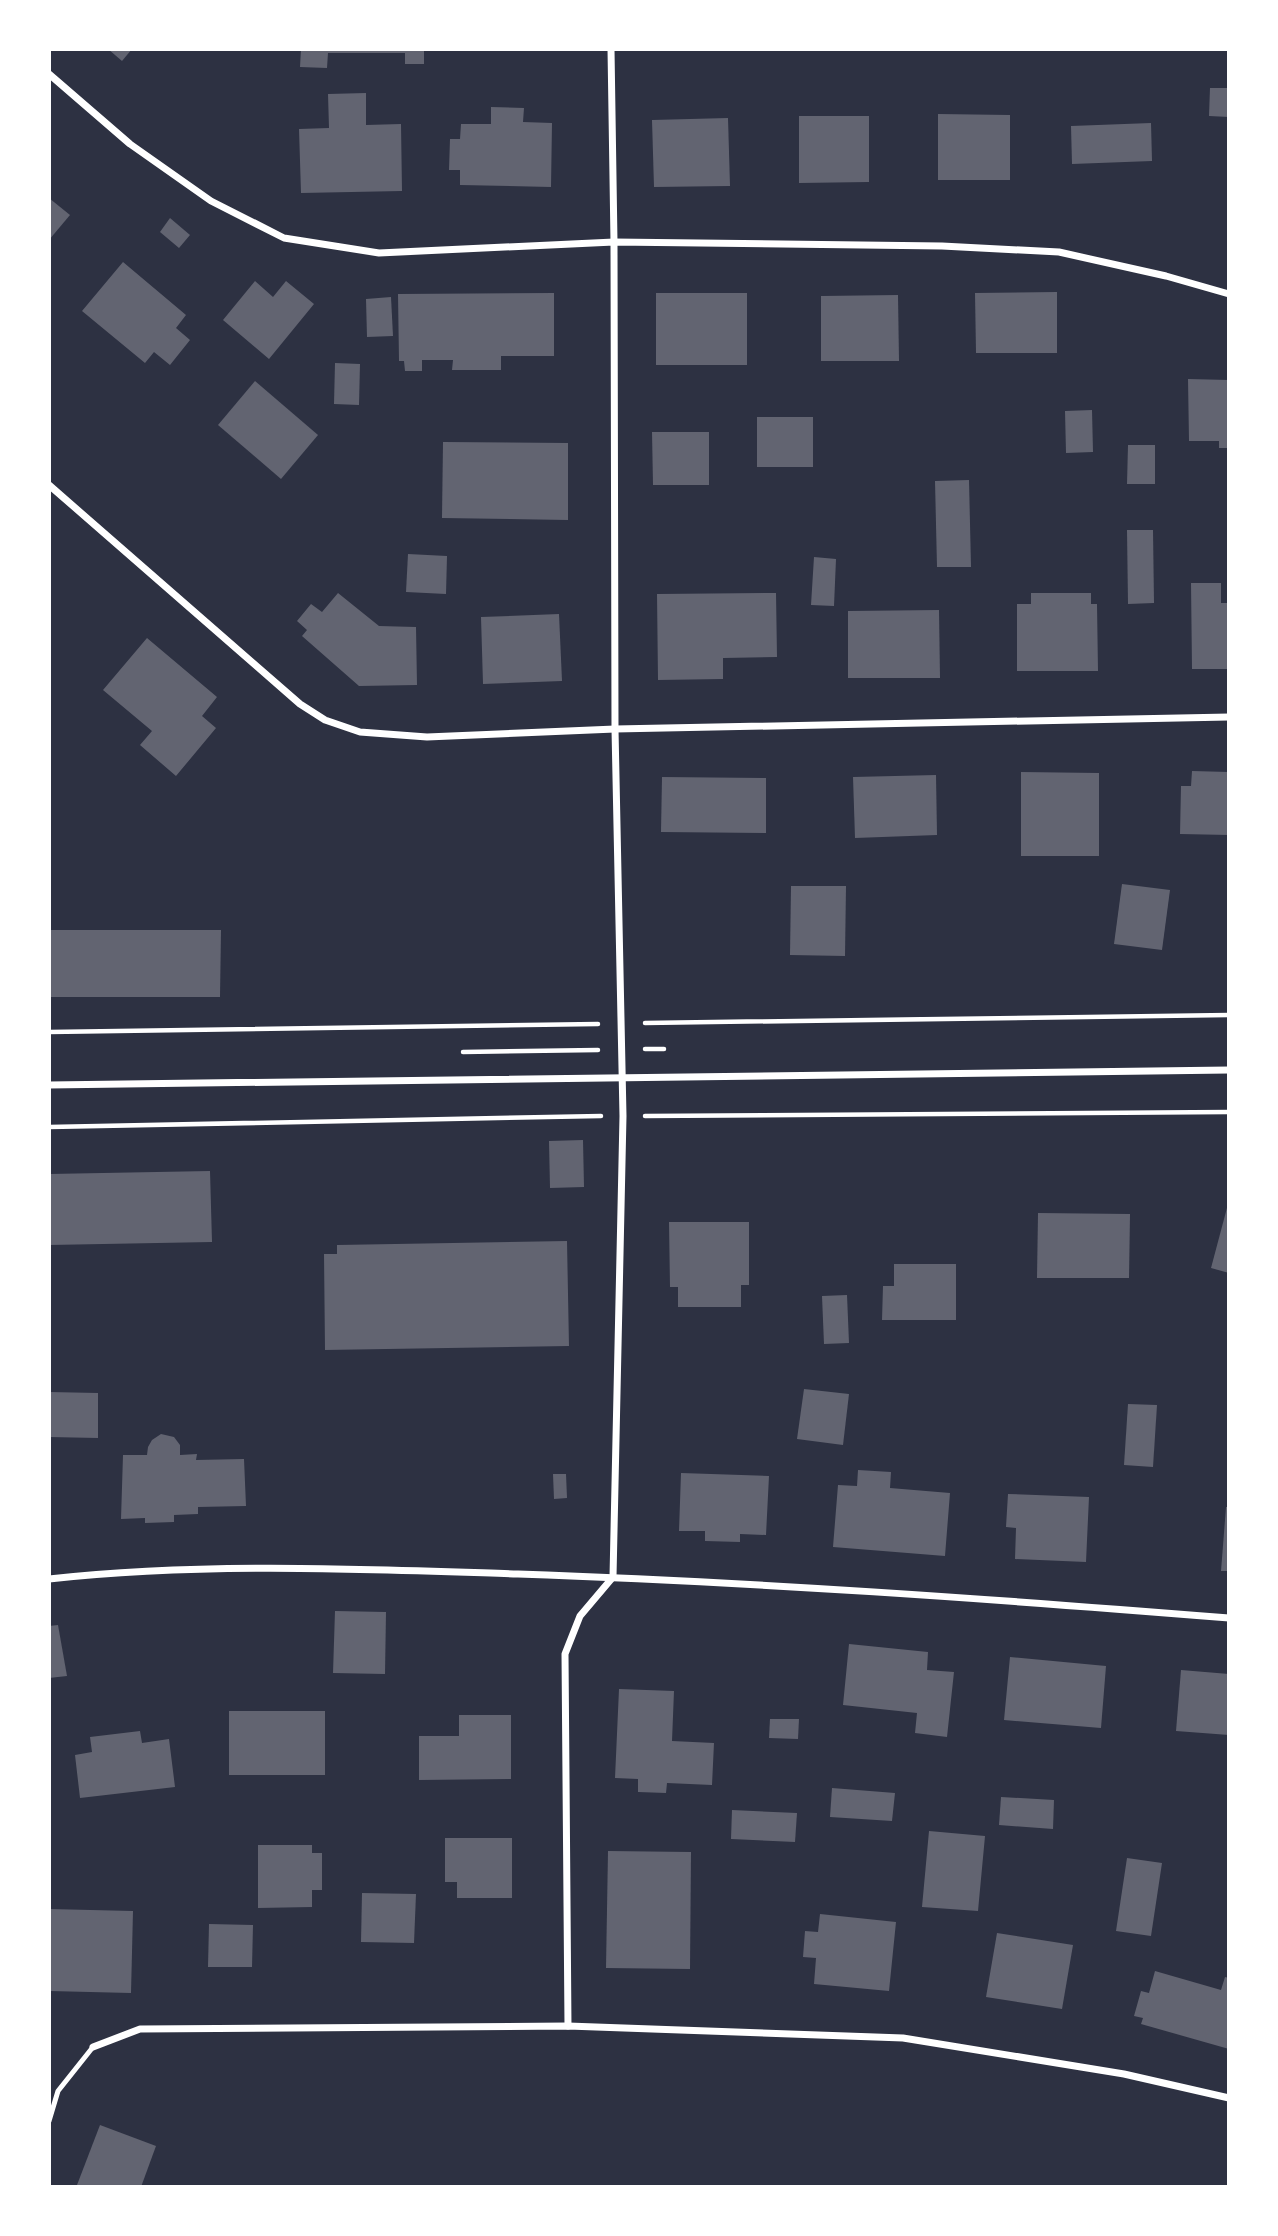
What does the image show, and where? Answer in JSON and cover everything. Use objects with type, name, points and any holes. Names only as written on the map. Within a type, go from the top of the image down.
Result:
[{"type":"street","points":[[568,2026],[565,1654],[580,1616],[613,1577],[622,1077],[615,729],[611,49]]},
{"type":"street","points":[[49,74],[130,144],[211,201],[284,238],[379,253],[614,242],[942,246],[1059,252],[1166,276],[1229,294]]},
{"type":"street","points":[[49,485],[300,704],[325,720],[360,732],[427,737],[615,729],[1229,717]]},
{"type":"street","points":[[49,1085],[1229,1070]]},
{"type":"street","points":[[49,1578],[127,1570],[383,1569],[613,1577],[1229,1618]]},
{"type":"street","points":[[93,2047],[140,2029],[568,2026],[903,2038],[1124,2074],[1229,2098]]},
{"type":"lane","points":[[49,2121],[58,2091],[93,2047]]},
{"type":"building","points":[[108,49],[132,49],[122,61]]},
{"type":"building","points":[[301,49],[424,49],[424,64],[405,64],[405,53],[328,53],[327,68],[300,67]]},
{"type":"building","points":[[1060,49],[1060,51],[1041,51]]},
{"type":"building","points":[[1210,88],[1229,88],[1229,117],[1209,116]]},
{"type":"building","points":[[366,93],[366,125],[401,124],[402,191],[301,193],[299,129],[329,128],[328,94]]},
{"type":"building","points":[[491,107],[524,108],[523,122],[552,123],[551,187],[460,185],[460,170],[449,170],[450,139],[460,139],[461,124],[491,124]]},
{"type":"building","points":[[938,114],[1010,115],[1010,180],[938,180]]},
{"type":"building","points":[[799,116],[869,116],[869,182],[799,183]]},
{"type":"building","points":[[728,118],[730,186],[654,187],[652,120]]},
{"type":"building","points":[[1151,123],[1152,161],[1072,164],[1071,126]]},
{"type":"building","points":[[49,198],[70,215],[49,240]]},
{"type":"building","points":[[170,218],[190,235],[179,248],[160,232]]},
{"type":"building","points":[[123,262],[186,315],[176,328],[190,340],[170,365],[154,352],[145,363],[82,311]]},
{"type":"building","points":[[255,281],[273,297],[286,281],[314,304],[269,359],[223,320]]},
{"type":"building","points":[[1057,292],[1057,353],[976,353],[975,293]]},
{"type":"building","points":[[554,293],[554,356],[501,356],[501,370],[452,370],[453,360],[422,360],[422,371],[405,371],[404,361],[399,361],[398,294]]},
{"type":"building","points":[[656,293],[747,293],[747,365],[656,365]]},
{"type":"building","points":[[898,295],[899,361],[821,361],[821,296]]},
{"type":"building","points":[[391,297],[393,336],[367,337],[366,299]]},
{"type":"building","points":[[335,363],[360,364],[359,405],[334,404]]},
{"type":"building","points":[[1188,379],[1229,380],[1229,448],[1219,448],[1219,441],[1189,441]]},
{"type":"building","points":[[255,381],[318,435],[281,479],[218,425]]},
{"type":"building","points":[[1092,410],[1093,452],[1066,453],[1065,411]]},
{"type":"building","points":[[757,417],[813,417],[813,467],[757,467]]},
{"type":"building","points":[[652,432],[709,432],[709,485],[653,485]]},
{"type":"building","points":[[443,442],[568,443],[568,520],[442,518]]},
{"type":"building","points":[[1128,445],[1155,445],[1155,484],[1127,484]]},
{"type":"building","points":[[969,480],[971,567],[937,567],[935,481]]},
{"type":"building","points":[[1127,530],[1153,530],[1154,603],[1128,604]]},
{"type":"building","points":[[408,554],[447,556],[446,594],[406,592]]},
{"type":"building","points":[[814,557],[836,559],[834,606],[811,605]]},
{"type":"building","points":[[1191,583],[1221,583],[1221,603],[1229,603],[1229,669],[1192,669]]},
{"type":"building","points":[[338,593],[379,626],[416,627],[417,685],[359,686],[302,636],[307,630],[297,621],[311,604],[322,612]]},
{"type":"building","points":[[776,593],[777,657],[723,658],[723,679],[658,680],[657,594]]},
{"type":"building","points":[[1031,593],[1091,593],[1091,604],[1097,604],[1098,671],[1017,671],[1017,604],[1031,604]]},
{"type":"building","points":[[939,610],[940,678],[848,678],[848,611]]},
{"type":"building","points":[[559,614],[562,681],[483,684],[481,617]]},
{"type":"building","points":[[147,638],[217,697],[202,716],[216,728],[176,776],[140,745],[152,731],[103,690]]},
{"type":"building","points":[[1192,771],[1229,772],[1229,835],[1180,834],[1181,786],[1191,786]]},
{"type":"building","points":[[1021,772],[1099,773],[1099,856],[1021,856]]},
{"type":"building","points":[[936,775],[937,835],[855,838],[853,777]]},
{"type":"building","points":[[662,777],[766,778],[766,833],[661,832]]},
{"type":"building","points":[[1122,884],[1170,890],[1162,950],[1114,944]]},
{"type":"building","points":[[791,886],[846,886],[845,956],[790,955]]},
{"type":"building","points":[[49,930],[221,930],[220,997],[49,997]]},
{"type":"building","points":[[583,1140],[584,1187],[550,1188],[549,1141]]},
{"type":"building","points":[[210,1171],[212,1242],[49,1245],[49,1174]]},
{"type":"building","points":[[1229,1204],[1229,1273],[1211,1268]]},
{"type":"building","points":[[1038,1213],[1130,1214],[1129,1278],[1037,1278]]},
{"type":"building","points":[[669,1222],[749,1222],[749,1285],[741,1285],[741,1307],[678,1307],[678,1287],[670,1287]]},
{"type":"building","points":[[567,1241],[569,1346],[325,1350],[324,1254],[337,1254],[337,1245]]},
{"type":"building","points":[[894,1264],[956,1264],[956,1320],[882,1320],[883,1286],[894,1286]]},
{"type":"building","points":[[847,1295],[849,1343],[824,1344],[822,1296]]},
{"type":"building","points":[[804,1389],[849,1394],[843,1445],[797,1439]]},
{"type":"building","points":[[49,1392],[98,1393],[98,1438],[49,1437]]},
{"type":"building","points":[[1128,1404],[1157,1405],[1153,1467],[1124,1465]]},
{"type":"building","points":[[161,1434],[174,1437],[180,1445],[180,1455],[197,1454],[196,1460],[244,1459],[246,1506],[198,1507],[198,1514],[174,1515],[174,1522],[145,1523],[145,1518],[121,1519],[123,1455],[147,1455],[152,1440]]},
{"type":"building","points":[[858,1470],[891,1472],[890,1488],[950,1493],[945,1556],[833,1547],[838,1485],[857,1486]]},
{"type":"building","points":[[681,1473],[769,1476],[766,1535],[740,1534],[740,1542],[705,1541],[705,1531],[679,1531]]},
{"type":"building","points":[[553,1474],[566,1474],[567,1498],[554,1499]]},
{"type":"building","points":[[1008,1494],[1089,1497],[1086,1562],[1015,1559],[1016,1528],[1006,1527]]},
{"type":"building","points":[[1226,1507],[1229,1507],[1229,1571],[1221,1571]]},
{"type":"building","points":[[335,1611],[386,1612],[385,1674],[333,1673]]},
{"type":"building","points":[[58,1625],[67,1676],[49,1678],[49,1626]]},
{"type":"building","points":[[849,1644],[928,1652],[927,1670],[954,1672],[947,1737],[915,1733],[917,1713],[843,1705]]},
{"type":"building","points":[[1010,1657],[1106,1666],[1101,1728],[1004,1720]]},
{"type":"building","points":[[1181,1670],[1229,1674],[1229,1735],[1176,1731]]},
{"type":"building","points":[[619,1689],[674,1691],[672,1741],[714,1743],[712,1785],[667,1783],[666,1793],[638,1792],[638,1779],[615,1778]]},
{"type":"building","points":[[229,1711],[325,1711],[325,1775],[229,1775]]},
{"type":"building","points":[[459,1715],[511,1715],[511,1779],[419,1780],[419,1736],[459,1736]]},
{"type":"building","points":[[770,1719],[799,1719],[798,1739],[769,1738]]},
{"type":"building","points":[[140,1731],[142,1743],[169,1739],[175,1787],[80,1798],[75,1755],[92,1752],[90,1737]]},
{"type":"building","points":[[832,1788],[895,1793],[892,1821],[830,1817]]},
{"type":"building","points":[[1001,1797],[1054,1800],[1053,1829],[999,1825]]},
{"type":"building","points":[[732,1810],[797,1813],[795,1842],[731,1839]]},
{"type":"building","points":[[929,1831],[985,1836],[978,1911],[922,1907]]},
{"type":"building","points":[[445,1838],[512,1838],[512,1898],[457,1898],[457,1882],[445,1882]]},
{"type":"building","points":[[258,1845],[312,1845],[312,1853],[322,1853],[322,1890],[312,1890],[312,1907],[258,1908]]},
{"type":"building","points":[[608,1851],[691,1852],[690,1969],[606,1968]]},
{"type":"building","points":[[1127,1858],[1162,1863],[1151,1936],[1116,1931]]},
{"type":"building","points":[[362,1893],[416,1894],[414,1943],[361,1942]]},
{"type":"building","points":[[49,1909],[133,1911],[131,1993],[49,1991]]},
{"type":"building","points":[[820,1914],[896,1922],[889,1991],[814,1984],[816,1958],[803,1957],[805,1931],[818,1932]]},
{"type":"building","points":[[209,1924],[253,1925],[252,1967],[208,1967]]},
{"type":"building","points":[[997,1933],[1073,1945],[1062,2009],[986,1997]]},
{"type":"building","points":[[1155,1971],[1221,1990],[1225,1977],[1229,1978],[1229,2049],[1141,2024],[1143,2018],[1134,2016],[1141,1991],[1149,1993]]},
{"type":"building","points":[[100,2125],[156,2146],[141,2187],[77,2185]]}]
